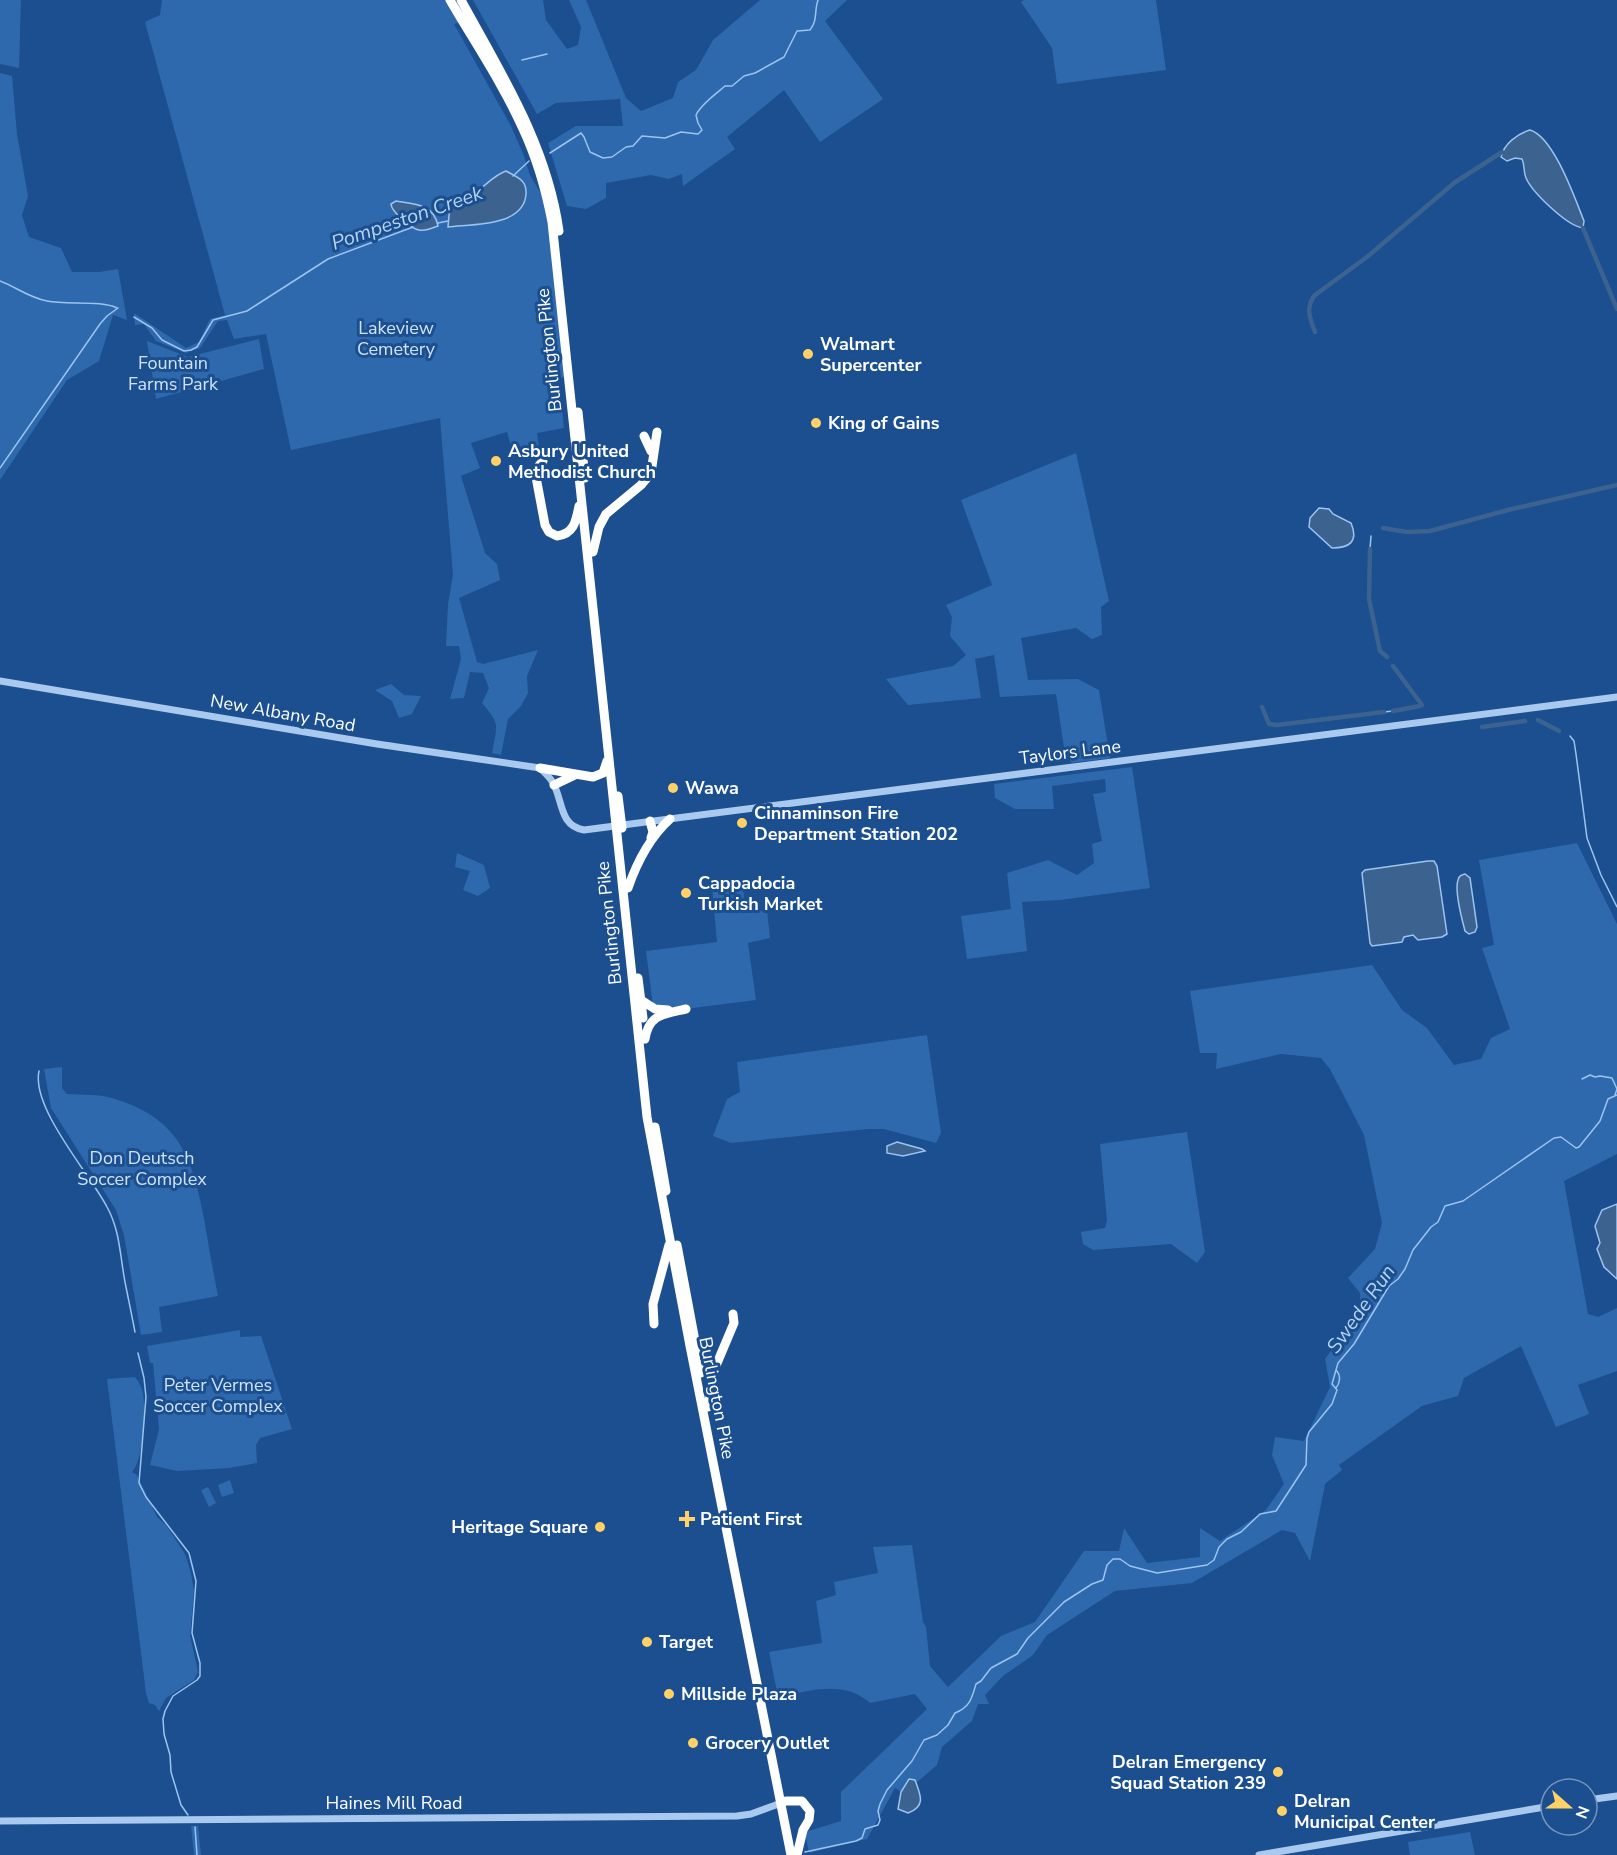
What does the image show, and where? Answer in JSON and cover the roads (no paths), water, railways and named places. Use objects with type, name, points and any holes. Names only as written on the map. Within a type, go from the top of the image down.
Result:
[{"type":"highway","name":"Burlington Pike","points":[[450,0],[522,126],[536,159],[549,206],[558,270],[608,759],[628,888],[660,1152],[784,1802],[791,1855]]},
{"type":"highway","name":"Burlington Pike","points":[[461,0],[530,129],[546,172],[557,218],[647,1117],[669,1240],[784,1802],[797,1855]]},
{"type":"highway","points":[[592,552],[606,514],[646,480],[651,473],[657,432]]},
{"type":"highway","points":[[644,436],[653,457]]},
{"type":"highway","points":[[543,461],[536,469],[536,477],[545,525],[549,532],[557,536],[563,535],[573,527],[581,494]]},
{"type":"highway","points":[[540,768],[598,776],[603,773],[608,759]]},
{"type":"highway","points":[[554,785],[568,777],[578,775]]},
{"type":"highway","points":[[628,888],[638,862],[651,840],[670,819]]},
{"type":"highway","points":[[650,821],[651,840]]},
{"type":"highway","points":[[641,1000],[658,1010],[686,1009],[654,1019],[647,1028],[645,1039]]},
{"type":"highway","points":[[654,1324],[653,1304],[666,1262],[669,1240]]},
{"type":"highway","points":[[708,1407],[715,1368],[734,1323],[733,1314]]},
{"type":"highway","points":[[784,1802],[802,1802],[810,1811],[797,1855]]},
{"type":"street","name":"New Albany Road","points":[[0,681],[377,744],[540,768]]},
{"type":"street","name":"Taylors Lane","points":[[554,785],[570,825],[584,830],[1617,697]]},
{"type":"street","points":[[540,768],[554,785]]},
{"type":"street","points":[[1599,1798],[1617,1796]]},
{"type":"street","name":"Haines Mill Road","points":[[0,1821],[737,1816],[751,1814],[784,1802]]},
{"type":"street","points":[[1259,1855],[1539,1808]]},
{"type":"water","points":[[1530,130],[1539,135],[1547,144],[1563,170],[1584,221],[1583,228],[1560,215],[1535,191],[1526,178],[1522,159],[1515,158],[1507,161],[1501,157],[1512,140]]},
{"type":"water","points":[[506,171],[520,180],[526,189],[523,205],[516,213],[495,222],[448,227],[450,205],[473,194]]},
{"type":"water","points":[[396,201],[423,206],[432,213],[438,226],[415,229],[392,207],[391,204]]},
{"type":"water","points":[[1319,508],[1329,509],[1333,514],[1351,523],[1354,535],[1351,543],[1343,547],[1332,548],[1309,527],[1310,518]]},
{"type":"water","points":[[1434,861],[1437,866],[1447,934],[1442,937],[1418,940],[1413,935],[1404,937],[1402,942],[1372,946],[1362,873],[1365,870]]},
{"type":"water","points":[[1465,874],[1470,878],[1477,927],[1475,932],[1469,934],[1465,931],[1457,891],[1459,878]]},
{"type":"water","points":[[897,1142],[925,1151],[903,1156],[887,1153],[887,1146]]},
{"type":"water","points":[[1617,1204],[1617,1279],[1604,1267],[1597,1249],[1600,1243],[1595,1226],[1602,1210]]},
{"type":"water","points":[[909,1779],[915,1780],[920,1803],[908,1813],[898,1809],[901,1792]]},
{"type":"waterway","name":"Pompeston Creek","points":[[550,153],[581,133],[590,152],[603,158],[612,157],[626,147],[633,146],[642,136],[665,138],[681,132],[698,134],[702,130],[696,115],[701,107],[725,86],[732,86],[744,76],[755,73],[784,57],[797,31],[810,30],[815,19],[818,0]]},
{"type":"waterway","points":[[522,60],[547,54]]},
{"type":"waterway","points":[[1315,332],[1309,309],[1315,295],[1367,257],[1454,183],[1502,152]]},
{"type":"waterway","name":"Pompeston Creek","points":[[513,176],[529,161]]},
{"type":"waterway","name":"Pompeston Creek","points":[[438,223],[448,221]]},
{"type":"waterway","name":"Pompeston Creek","points":[[134,317],[152,328],[162,340],[184,351],[191,350],[197,347],[213,320],[247,311],[328,259],[413,227]]},
{"type":"waterway","points":[[1583,228],[1617,309]]},
{"type":"waterway","name":"Pompeston Creek","points":[[0,281],[47,301],[102,304],[117,308]]},
{"type":"waterway","points":[[0,468],[100,324],[118,308]]},
{"type":"waterway","points":[[1383,528],[1407,532],[1430,531],[1617,485]]},
{"type":"waterway","points":[[1370,549],[1371,536]]},
{"type":"waterway","points":[[1370,549],[1369,599],[1380,651],[1387,657]]},
{"type":"waterway","points":[[1393,666],[1422,705]]},
{"type":"waterway","points":[[1393,711],[1422,705]]},
{"type":"waterway","points":[[1262,707],[1269,724],[1277,725],[1384,712]]},
{"type":"waterway","points":[[1384,712],[1393,711]]},
{"type":"waterway","points":[[1538,720],[1559,731]]},
{"type":"waterway","points":[[1482,727],[1525,721]]},
{"type":"waterway","points":[[1570,736],[1574,741],[1587,838],[1601,875],[1617,907]]},
{"type":"waterway","points":[[39,1071],[39,1086],[53,1122],[112,1217],[118,1236],[135,1332]]},
{"type":"waterway","points":[[1582,1079],[1590,1075],[1612,1078],[1617,1089],[1615,1095]]},
{"type":"waterway","name":"Swede Run","points":[[805,1852],[856,1841],[862,1838],[865,1829],[878,1825],[880,1820],[878,1811],[887,1790],[912,1761],[924,1740],[937,1735],[948,1725],[955,1713],[967,1705],[972,1698],[976,1684],[991,1668],[1017,1654],[1028,1638],[1064,1602],[1092,1584],[1103,1580],[1107,1565],[1113,1559],[1120,1559],[1130,1566],[1157,1573],[1207,1565],[1214,1560],[1219,1547],[1227,1539],[1241,1532],[1260,1514],[1276,1511],[1306,1465],[1309,1432],[1332,1404],[1337,1390],[1332,1384],[1338,1363],[1354,1344],[1389,1286],[1405,1269],[1413,1250],[1431,1227],[1438,1222],[1445,1206],[1463,1201],[1554,1138],[1561,1137],[1576,1148],[1579,1147],[1600,1121],[1608,1099],[1617,1095]]},
{"type":"waterway","points":[[138,1353],[146,1397],[139,1483],[146,1497],[189,1553],[196,1581],[192,1633],[200,1663],[200,1676],[173,1696],[163,1719],[171,1772],[181,1805],[188,1815]]},
{"type":"waterway","points":[[1336,1388],[1339,1380],[1337,1371]]},
{"type":"waterway","points":[[195,1827],[197,1855]]},
{"type":"place","name":"Walmart Supercenter","points":[[808,354]]},
{"type":"place","name":"King of Gains","points":[[816,423]]},
{"type":"place","name":"Asbury United Methodist Church","points":[[496,461]]},
{"type":"place","name":"Wawa","points":[[673,788]]},
{"type":"place","name":"Cinnaminson Fire Department Station 202","points":[[742,823]]},
{"type":"place","name":"Cappadocia Turkish Market","points":[[686,893]]},
{"type":"place","name":"Patient First","points":[[687,1519]]},
{"type":"place","name":"Heritage Square","points":[[600,1527]]},
{"type":"place","name":"Target","points":[[647,1642]]},
{"type":"place","name":"Millside Plaza","points":[[669,1694]]},
{"type":"place","name":"Grocery Outlet","points":[[693,1743]]},
{"type":"place","name":"Delran Emergency Squad Station 239","points":[[1278,1772]]},
{"type":"place","name":"Delran Municipal Center","points":[[1282,1811]]},
{"type":"park label","name":"Lakeview Cemetery","points":[[396,338]]},
{"type":"park label","name":"Fountain Farms Park","points":[[173,373]]},
{"type":"park label","name":"Don Deutsch Soccer Complex","points":[[142,1168]]},
{"type":"park label","name":"Peter Vermes Soccer Complex","points":[[218,1395]]}]
